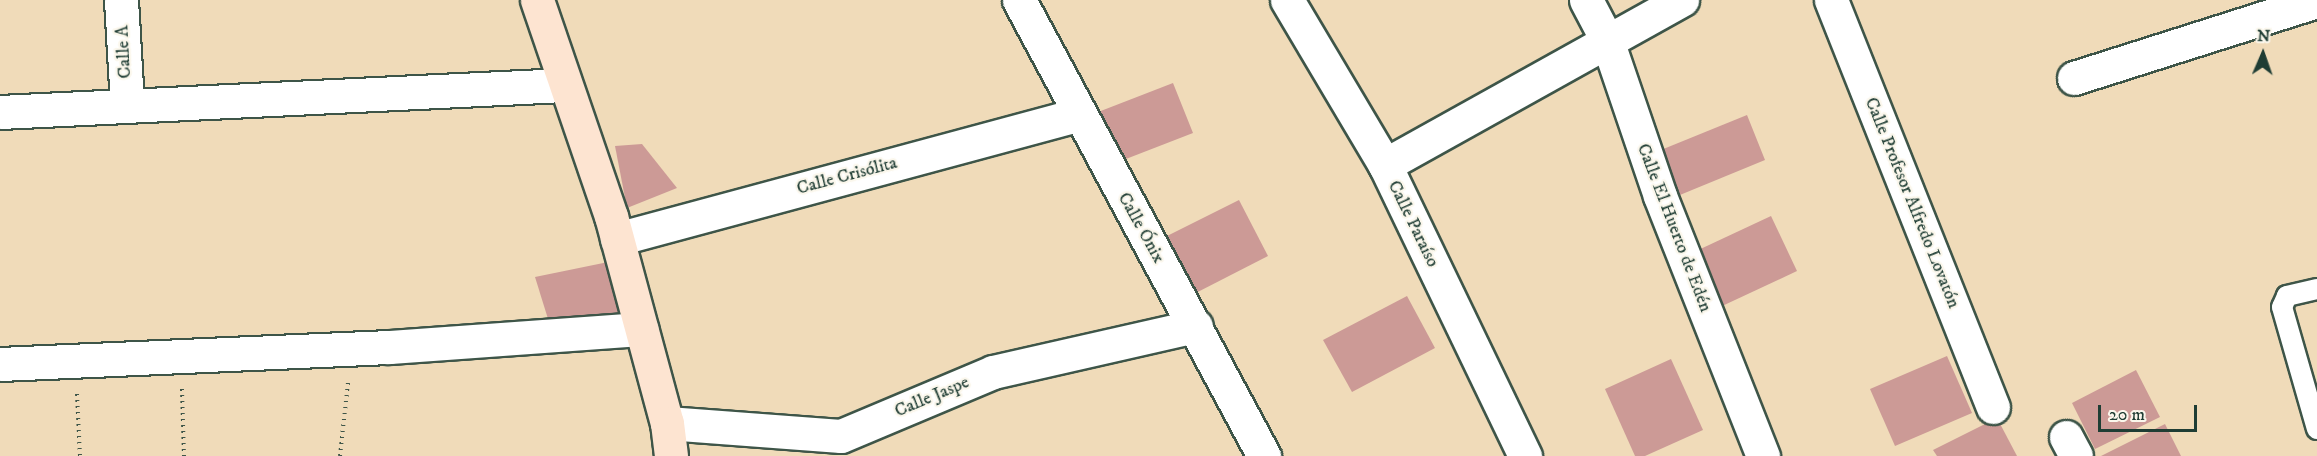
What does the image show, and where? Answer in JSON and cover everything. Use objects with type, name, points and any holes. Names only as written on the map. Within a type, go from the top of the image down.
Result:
[{"type":"main road","points":[[537,0],[616,239],[667,423],[671,456]]},
{"type":"street","name":"Calle A","points":[[121,0],[127,104]]},
{"type":"street","name":"Calle Ónix","points":[[1019,0],[1077,115],[1196,326],[1263,456]]},
{"type":"street","name":"Calle Paraíso","points":[[1287,0],[1385,165],[1525,456]]},
{"type":"street","name":"Calle El Huerto de Edén","points":[[1586,0],[1607,40],[1660,196],[1763,456]]},
{"type":"street","points":[[1385,165],[1682,0]]},
{"type":"street","name":"Calle Profesor Alfredo Lovatón","points":[[1832,0],[1993,407]]},
{"type":"street","points":[[2074,78],[2317,1]]},
{"type":"street","points":[[0,112],[127,104],[565,85]]},
{"type":"street","name":"Calle Crisólita","points":[[616,239],[1077,115]]},
{"type":"street","name":"Calle Jaspe","points":[[667,423],[842,446],[993,372],[1196,326]]},
{"type":"street","points":[[0,364],[352,349],[641,329]]},
{"type":"lane","points":[[2317,289],[2287,296],[2282,307],[2317,429]]},
{"type":"path","points":[[340,456],[352,349]]},
{"type":"path","points":[[181,356],[184,456]]},
{"type":"path","points":[[75,360],[80,456]]},
{"type":"building","points":[[1173,83],[1193,133],[1113,164],[1093,114]]},
{"type":"building","points":[[1747,115],[1765,160],[1675,197],[1656,152]]},
{"type":"building","points":[[642,144],[677,188],[627,208],[615,146]]},
{"type":"building","points":[[1239,200],[1268,256],[1186,298],[1157,241]]},
{"type":"building","points":[[1771,216],[1797,271],[1720,307],[1694,252]]},
{"type":"building","points":[[618,260],[633,316],[553,335],[535,277]]},
{"type":"building","points":[[1407,296],[1435,348],[1352,392],[1323,340]]},
{"type":"building","points":[[1947,356],[1972,413],[1895,446],[1870,389]]},
{"type":"building","points":[[1671,359],[1703,430],[1645,456],[1635,456],[1605,389]]},
{"type":"building","points":[[2136,370],[2160,417],[2095,449],[2072,403]]},
{"type":"building","points":[[1997,418],[2017,456],[1937,456],[1933,450]]},
{"type":"building","points":[[2165,424],[2181,456],[2101,456]]}]
